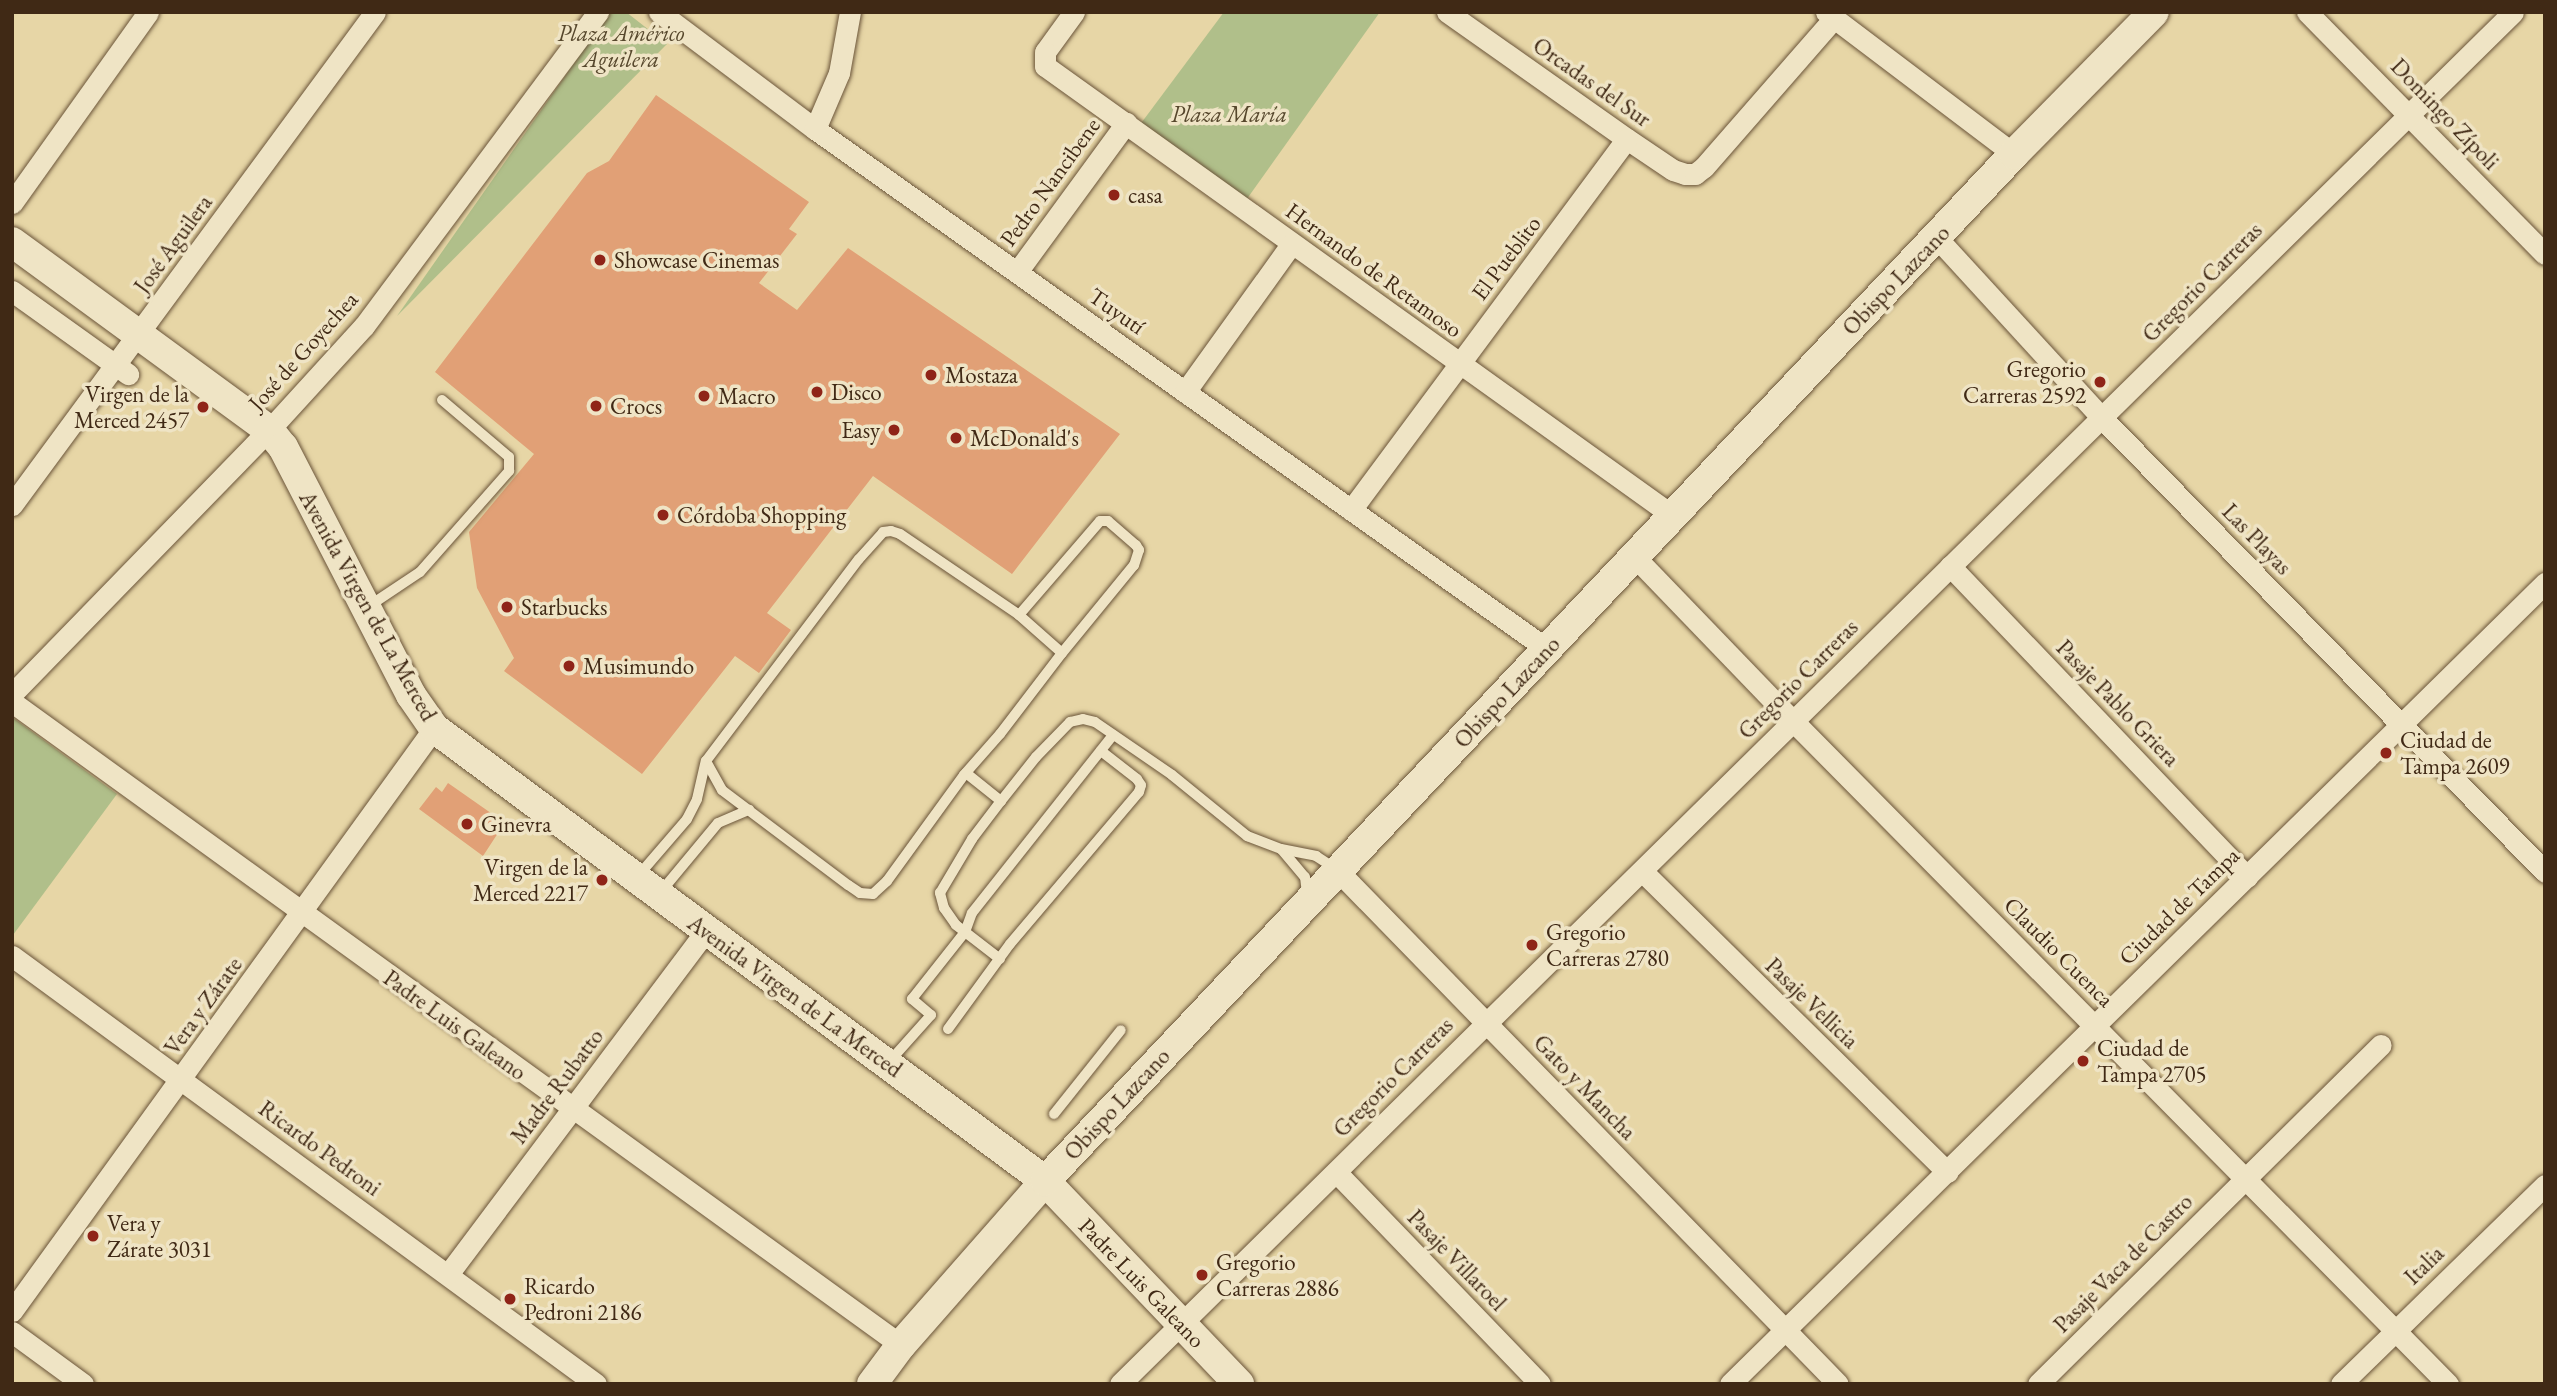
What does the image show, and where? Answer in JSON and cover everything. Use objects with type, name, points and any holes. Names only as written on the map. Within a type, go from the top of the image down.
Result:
[{"type":"main road","name":"Obispo Lazcano","points":[[872,1384],[901,1345],[1045,1181],[2014,154],[2154,12]]},
{"type":"main road","name":"Avenida Virgen de La Merced","points":[[12,242],[269,430],[283,447],[411,695],[434,728],[646,888],[1045,1181]]},
{"type":"main road","name":"Padre Luis Galeano","points":[[1045,1181],[1239,1384]]},
{"type":"street","points":[[12,203],[148,12]]},
{"type":"street","name":"José Aguilera","points":[[12,505],[122,370],[139,335],[375,12]]},
{"type":"street","name":"José de Goyechea","points":[[12,694],[269,430],[364,326],[598,12]]},
{"type":"street","name":"Tuyutí","points":[[659,12],[816,129],[1547,649]]},
{"type":"street","points":[[816,129],[839,73],[850,12]]},
{"type":"street","name":"Hernando de Retamoso","points":[[1074,12],[1045,52],[1045,66],[1672,515]]},
{"type":"street","name":"Orcadas del Sur","points":[[1447,12],[1673,170],[1695,174],[1704,167],[1830,15]]},
{"type":"street","name":"Domingo Zípoli","points":[[2307,12],[2545,254]]},
{"type":"street","name":"Gregorio Carreras","points":[[1120,1384],[1485,1021],[1793,722],[2513,12]]},
{"type":"street","points":[[1830,15],[2014,154]]},
{"type":"street","name":"Pedro Nancibene","points":[[1017,272],[1126,123]]},
{"type":"street","name":"El Pueblito","points":[[1351,510],[1627,139]]},
{"type":"street","name":"Las Playas","points":[[1937,238],[2102,418],[2545,872]]},
{"type":"street","points":[[1185,392],[1292,243]]},
{"type":"street","points":[[12,291],[122,370]]},
{"type":"street","name":"Claudio Cuenca","points":[[1634,556],[1793,722],[2448,1384]]},
{"type":"street","name":"Pasaje Pablo Griera","points":[[1950,566],[2247,877]]},
{"type":"street","name":"Ciudad de Tampa","points":[[1730,1384],[2545,583]]},
{"type":"street","name":"Padre Luis Galeano","points":[[12,702],[901,1345]]},
{"type":"street","name":"Vera y Zárate","points":[[12,1311],[182,1080],[434,728]]},
{"type":"street","name":"Pasaje Vellicia","points":[[1642,870],[1947,1172]]},
{"type":"street","name":"Gato y Mancha","points":[[1338,871],[1838,1384]]},
{"type":"street","name":"Madre Rubatto","points":[[449,1273],[706,931]]},
{"type":"street","name":"Ricardo Pedroni","points":[[12,956],[449,1273],[596,1384]]},
{"type":"street","name":"Pasaje Vaca de Castro","points":[[2038,1384],[2381,1045]]},
{"type":"street","name":"Pasaje Villaroel","points":[[1336,1172],[1540,1384]]},
{"type":"street","name":"Italia","points":[[2341,1384],[2545,1185]]},
{"type":"street","points":[[12,1332],[83,1384]]},
{"type":"lane","points":[[366,608],[420,572],[509,471],[509,457],[442,400]]},
{"type":"lane","points":[[706,761],[722,790],[848,885],[860,892],[873,894],[887,881],[966,772],[1134,565],[1138,557],[1136,545],[1108,521],[1100,521],[1019,615]]},
{"type":"lane","points":[[646,888],[697,799],[706,761],[883,532],[900,534],[1019,615],[1062,653]]},
{"type":"lane","name":"Gato y Mancha","points":[[965,932],[948,915],[940,893],[972,839],[1036,757],[1070,722],[1083,719],[1113,735],[1172,775],[1247,836],[1281,849],[1316,856],[1338,871]]},
{"type":"lane","points":[[887,1064],[930,1014],[912,999],[965,932],[972,914],[1113,735]]},
{"type":"lane","points":[[948,1029],[1000,959],[1139,792],[1141,785],[1137,779],[1101,751]]},
{"type":"lane","points":[[966,772],[1000,801]]},
{"type":"lane","points":[[646,888],[718,823],[749,810]]},
{"type":"lane","name":"Gato y Mancha","points":[[1281,849],[1305,877],[1306,904]]},
{"type":"lane","points":[[965,932],[1000,959]]},
{"type":"lane","points":[[1054,1114],[1121,1030]]},
{"type":"green space","name":"Plaza Américo Aguilera","points":[[610,12],[626,12],[667,44],[397,316]]},
{"type":"green space","name":"Plaza María","points":[[1224,12],[1380,12],[1244,203],[1136,130]]},
{"type":"green space","points":[[12,717],[117,794],[13,935],[12,934]]},
{"type":"building","name":"Córdoba Shopping","points":[[656,95],[809,202],[789,229],[797,234],[759,283],[797,310],[848,248],[1120,434],[1012,574],[873,476],[767,613],[791,630],[759,673],[735,656],[642,774],[504,671],[514,658],[477,588],[469,532],[534,454],[435,372],[587,173],[609,161]]},
{"type":"building","name":"Ginevra","points":[[448,783],[498,818],[491,829],[498,833],[483,856],[419,809],[436,787],[442,792]]},
{"type":"place","name":"casa","points":[[1114,195]]},
{"type":"place","name":"Showcase Cinemas","points":[[600,260]]},
{"type":"place","name":"Mostaza","points":[[931,375]]},
{"type":"place","name":"Gregorio Carreras 2592","points":[[2100,382]]},
{"type":"place","name":"Disco","points":[[817,392]]},
{"type":"place","name":"Macro","points":[[704,396]]},
{"type":"place","name":"Crocs","points":[[596,406]]},
{"type":"place","name":"Virgen de la Merced 2457","points":[[203,407]]},
{"type":"place","name":"Easy","points":[[894,430]]},
{"type":"place","name":"McDonald's","points":[[956,438]]},
{"type":"place","name":"Córdoba Shopping","points":[[663,515]]},
{"type":"place","name":"Starbucks","points":[[507,607]]},
{"type":"place","name":"Musimundo","points":[[569,666]]},
{"type":"place","name":"Ciudad de Tampa 2609","points":[[2386,753]]},
{"type":"place","name":"Ginevra","points":[[467,824]]},
{"type":"place","name":"Virgen de la Merced 2217","points":[[602,880]]},
{"type":"place","name":"Gregorio Carreras 2780","points":[[1532,945]]},
{"type":"place","name":"Ciudad de Tampa 2705","points":[[2083,1061]]},
{"type":"place","name":"Vera y Zárate 3031","points":[[93,1236]]},
{"type":"place","name":"Gregorio Carreras 2886","points":[[1202,1275]]},
{"type":"place","name":"Ricardo Pedroni 2186","points":[[510,1299]]}]
